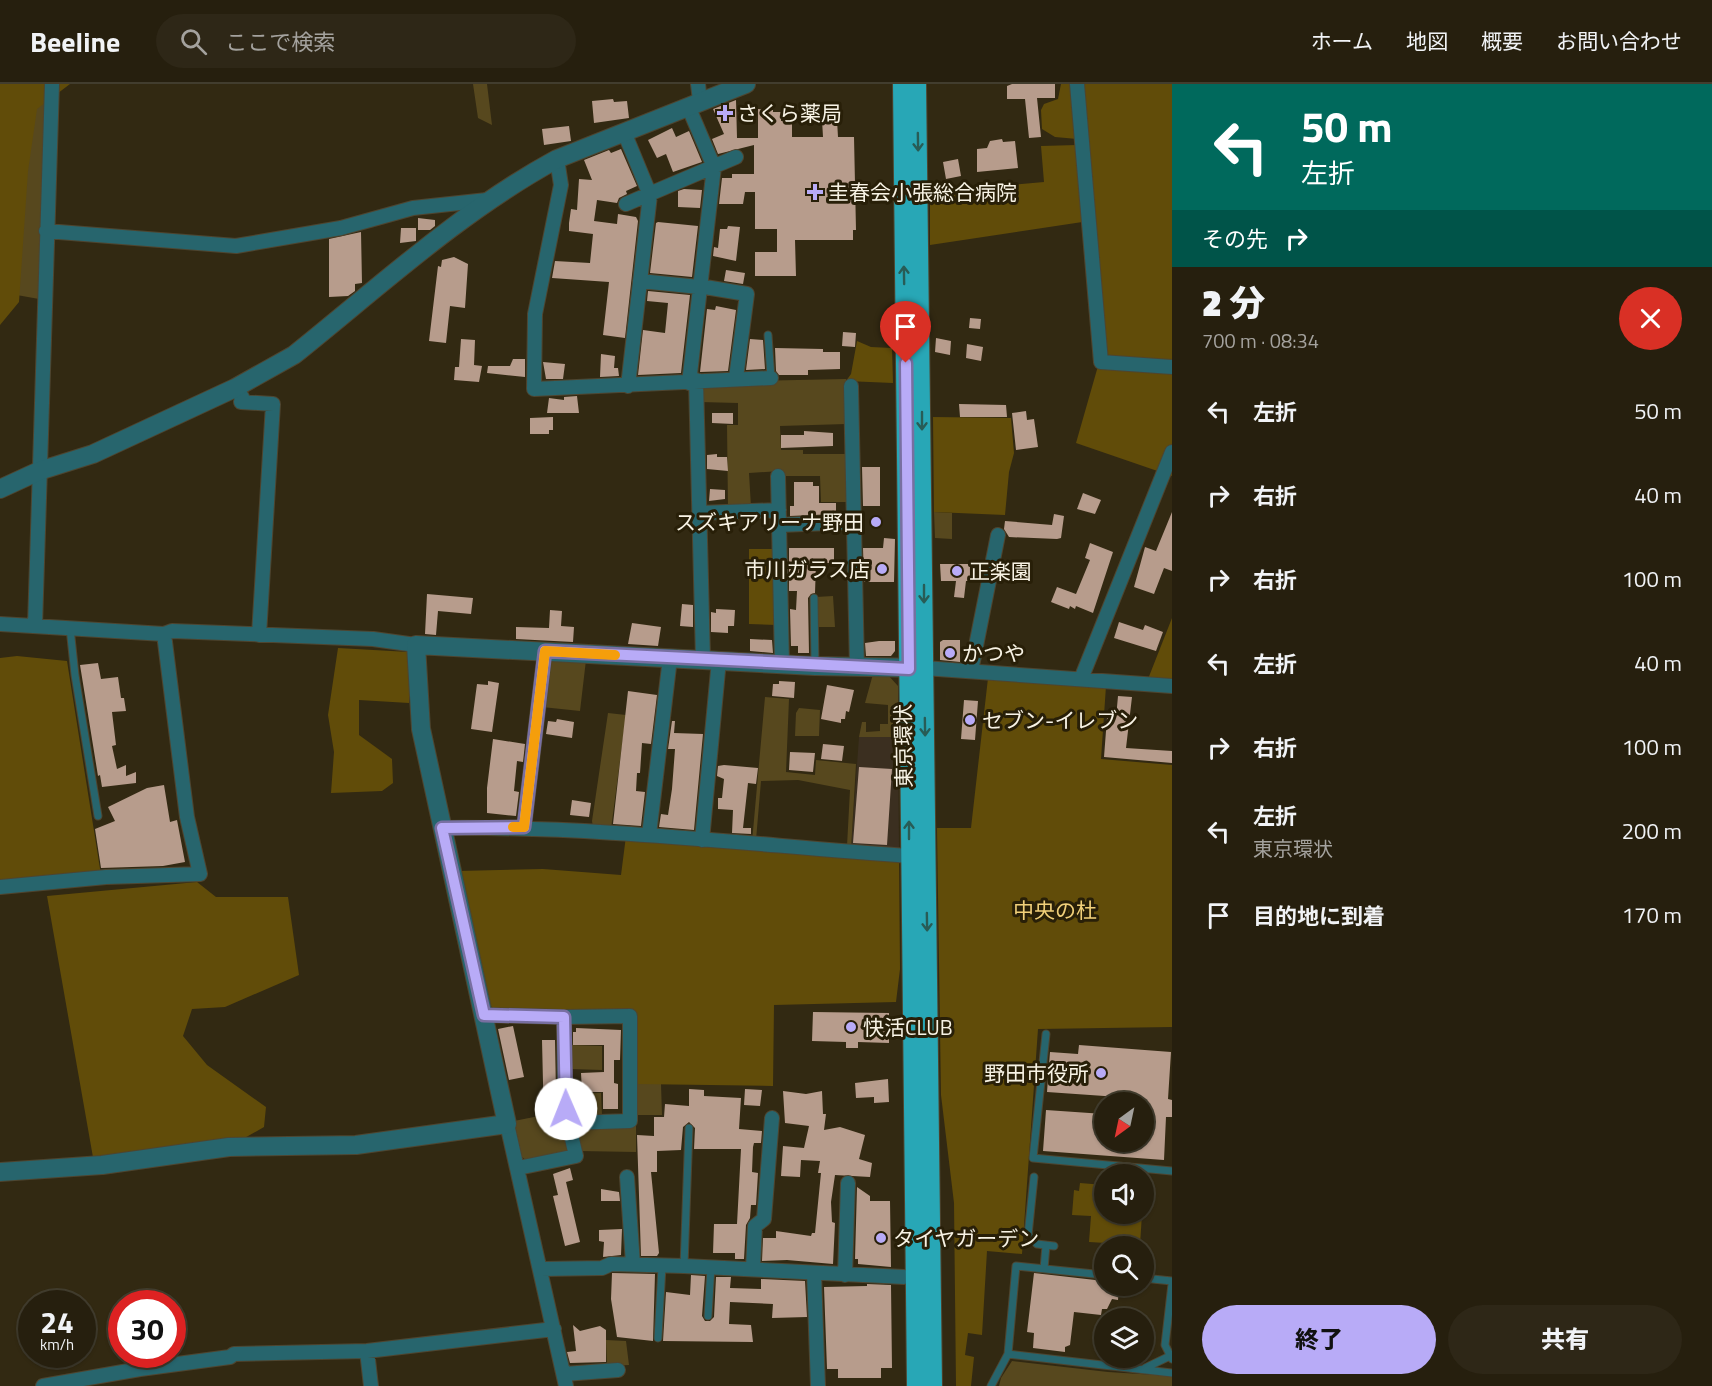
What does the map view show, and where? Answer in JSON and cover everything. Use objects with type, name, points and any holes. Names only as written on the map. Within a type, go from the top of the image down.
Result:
[{"type":"highway","name":"東京環状","points":[[902,84],[929,1103],[922,1226]]},
{"type":"highway","name":"東京環状","points":[[917,84],[917,669],[909,856],[922,1226]]},
{"type":"highway","points":[[905,1386],[903,1064],[912,974]]},
{"type":"highway","points":[[929,1103],[943,1211],[944,1386]]},
{"type":"highway","points":[[916,1386],[922,1226]]},
{"type":"highway","points":[[922,1226],[933,1386]]},
{"type":"street","points":[[36,626],[52,84]]},
{"type":"street","points":[[0,489],[39,471],[93,454],[235,388],[294,355],[488,200],[556,159],[624,132],[695,97],[746,84]]},
{"type":"street","points":[[1077,84],[1101,362],[1172,367]]},
{"type":"street","points":[[695,97],[714,167],[699,286],[693,381],[711,659],[702,840]]},
{"type":"street","points":[[624,132],[650,195],[628,386]]},
{"type":"street","points":[[626,204],[736,157]]},
{"type":"street","points":[[556,159],[561,185],[535,314],[534,389],[771,378]]},
{"type":"street","points":[[46,231],[236,246],[341,228],[413,208],[488,200]]},
{"type":"street","points":[[640,281],[699,286],[747,294],[736,378]]},
{"type":"street","points":[[851,386],[857,667]]},
{"type":"street","points":[[235,388],[242,397],[241,402],[273,404],[259,634]]},
{"type":"street","points":[[1082,679],[1172,452]]},
{"type":"street","points":[[778,476],[782,664]]},
{"type":"street","points":[[700,513],[779,510]]},
{"type":"street","points":[[779,525],[854,522]]},
{"type":"street","points":[[971,671],[998,535]]},
{"type":"street","points":[[0,624],[164,634],[172,631],[373,639],[416,645],[815,666],[971,671],[1172,686]]},
{"type":"street","points":[[0,887],[106,878],[200,874],[187,817],[164,634]]},
{"type":"street","points":[[416,645],[421,729],[565,1380],[618,1370]]},
{"type":"street","points":[[524,827],[545,651]]},
{"type":"street","points":[[649,835],[670,658]]},
{"type":"street","points":[[442,828],[524,827],[909,856]]},
{"type":"street","points":[[484,1015],[630,1016],[630,1121],[569,1123]]},
{"type":"street","points":[[518,1168],[576,1156],[566,1109],[564,1017]]},
{"type":"street","points":[[753,1268],[755,1226],[764,1220],[771,1118]]},
{"type":"street","points":[[0,1172],[102,1165],[229,1147],[356,1145],[507,1124]]},
{"type":"street","points":[[627,1177],[633,1264]]},
{"type":"street","points":[[845,1275],[848,1183]]},
{"type":"street","points":[[541,1269],[633,1264],[904,1277]]},
{"type":"street","points":[[814,1273],[818,1386]]},
{"type":"street","points":[[43,1386],[234,1354],[367,1352],[554,1329]]},
{"type":"street","points":[[367,1352],[371,1386]]},
{"type":"lane","points":[[768,335],[771,378]]},
{"type":"lane","points":[[814,598],[815,666]]},
{"type":"lane","points":[[70,628],[75,675],[98,816]]},
{"type":"lane","points":[[1046,1034],[1034,1158],[1172,1171]]},
{"type":"lane","points":[[684,1266],[689,1128]]},
{"type":"lane","points":[[1034,1177],[1028,1235],[1037,1244],[1050,1245],[1044,1269]]},
{"type":"lane","points":[[658,1338],[662,1265]]},
{"type":"lane","points":[[991,1386],[1008,1354],[1016,1266],[1094,1274]]},
{"type":"lane","points":[[708,1316],[711,1267]]},
{"type":"lane","points":[[1154,1280],[1172,1282],[1170,1331],[1165,1344],[1171,1357],[1154,1364]]},
{"type":"lane","points":[[1008,1354],[1094,1363]]},
{"type":"lane","points":[[1145,1368],[1172,1372]]},
{"type":"shaded area","points":[[0,84],[50,84],[39,299],[0,292]]},
{"type":"shaded area","points":[[473,84],[487,84],[492,125],[478,118]]},
{"type":"shaded area","points":[[846,379],[846,424],[780,426],[781,450],[803,450],[803,454],[847,454],[847,502],[821,502],[820,476],[781,476],[780,471],[749,473],[751,507],[728,508],[727,425],[738,425],[738,403],[700,402],[700,389],[705,382]]},
{"type":"shaded area","points":[[934,512],[952,513],[952,539],[935,538]]},
{"type":"shaded area","points":[[833,596],[835,627],[816,627],[816,597]]},
{"type":"shaded area","points":[[586,660],[580,711],[542,707],[546,661]]},
{"type":"shaded area","points":[[873,674],[888,675],[898,686],[898,737],[859,737],[862,722],[866,722],[866,732],[880,731],[880,724],[888,724],[888,705],[865,703]]},
{"type":"shaded area","points":[[765,697],[789,699],[786,772],[815,775],[816,760],[856,764],[851,849],[752,842]],"holes":[[[798,780],[850,790],[847,846],[756,840],[761,781]]]},
{"type":"shaded area","points":[[799,708],[820,710],[819,736],[795,736],[796,713]]},
{"type":"shaded area","points":[[608,713],[626,715],[611,829],[593,827],[592,821]]},
{"type":"shaded area","points":[[859,737],[898,737],[899,852],[851,849]]},
{"type":"shaded area","points":[[570,1045],[602,1046],[602,1070],[570,1069]]},
{"type":"shaded area","points":[[636,1084],[661,1084],[662,1115],[636,1115]]},
{"type":"shaded area","points":[[601,1093],[602,1116],[576,1117],[572,1114],[570,1094]]},
{"type":"shaded area","points":[[539,1116],[543,1129],[564,1125],[569,1147],[566,1153],[527,1161],[522,1157],[514,1121]]},
{"type":"shaded area","points":[[636,1126],[636,1152],[579,1151],[575,1132],[579,1127]]},
{"type":"shaded area","points":[[606,1340],[626,1341],[629,1365],[607,1366]]},
{"type":"shaded area","points":[[1012,1361],[1108,1372],[1172,1376],[1172,1386],[999,1386],[1001,1378]]},
{"type":"green space","points":[[0,84],[70,84],[37,109],[28,171],[19,302],[0,325]]},
{"type":"green space","points":[[1061,84],[1073,84],[1077,139],[1055,137],[1042,129],[1041,110],[1044,104],[1058,99]]},
{"type":"green space","points":[[1080,84],[1172,84],[1172,476],[1076,443],[1098,366],[1089,221],[930,245],[930,192],[1044,182],[1041,146],[1077,145]]},
{"type":"green space","points":[[857,341],[871,347],[892,348],[893,383],[846,381],[851,374]]},
{"type":"green space","points":[[933,417],[1011,418],[1014,453],[1009,472],[1005,515],[934,512]]},
{"type":"green space","points":[[749,549],[776,549],[777,625],[749,624]]},
{"type":"green space","points":[[1172,618],[1172,680],[1148,679]]},
{"type":"green space","points":[[338,648],[409,652],[409,703],[359,700],[359,735],[392,759],[393,783],[382,791],[331,793],[334,752],[328,715]]},
{"type":"green space","points":[[17,656],[67,661],[101,875],[0,883],[0,658]]},
{"type":"green space","name":"中央の杜","points":[[988,678],[1106,686],[1101,759],[1172,765],[1172,1027],[1038,1029],[1022,1254],[987,1251],[982,1335],[968,1333],[965,1355],[974,1357],[971,1386],[956,1386],[954,1203],[941,1095],[937,828],[971,828]]},
{"type":"green space","points":[[626,836],[899,858],[900,969],[896,1002],[774,1005],[773,1086],[636,1084],[634,1011],[495,1010],[489,1004],[458,871],[543,869],[621,875]]},
{"type":"green space","points":[[197,882],[216,897],[288,897],[299,975],[225,1007],[192,1009],[183,1036],[207,1065],[266,1107],[264,1127],[234,1144],[94,1163],[47,896]]},
{"type":"green space","points":[[1080,1183],[1094,1184],[1094,1224],[1141,1224],[1141,1236],[1094,1236],[1094,1242],[1089,1242],[1091,1216],[1072,1215],[1074,1190],[1079,1191]]},
{"type":"building","points":[[1055,84],[1055,98],[1037,98],[1041,137],[1029,138],[1025,99],[1007,99],[1007,86]]},
{"type":"building","points":[[613,99],[614,102],[627,101],[629,118],[594,123],[592,101]]},
{"type":"building","points":[[736,100],[737,138],[758,138],[758,109],[781,112],[781,121],[792,121],[792,137],[823,137],[822,120],[837,120],[838,137],[854,137],[856,230],[853,230],[853,240],[795,240],[796,276],[755,276],[755,252],[777,252],[777,229],[755,229],[755,192],[745,192],[743,204],[719,204],[722,178],[732,178],[732,174],[754,174],[754,145],[718,154],[712,139],[724,134],[713,109]]},
{"type":"building","points":[[569,126],[571,141],[544,145],[542,129]]},
{"type":"building","points":[[672,128],[676,137],[689,131],[702,162],[673,172],[666,154],[657,158],[648,140]]},
{"type":"building","points":[[1002,139],[1003,142],[1015,141],[1018,168],[977,172],[977,149],[987,148],[990,141]]},
{"type":"building","points":[[621,149],[637,186],[626,191],[627,194],[619,198],[617,203],[597,200],[594,221],[617,224],[618,214],[636,217],[638,221],[625,338],[603,335],[609,282],[552,278],[555,261],[590,263],[593,234],[569,231],[571,209],[577,210],[579,179],[592,180],[584,160],[609,150],[611,153]]},
{"type":"building","points":[[958,159],[961,176],[946,179],[943,162]]},
{"type":"building","points":[[702,190],[700,208],[678,207],[678,191]]},
{"type":"building","points":[[418,218],[435,220],[435,226],[430,230],[418,230]]},
{"type":"building","points":[[656,223],[698,226],[692,277],[650,273]]},
{"type":"building","points":[[728,226],[740,227],[736,261],[713,256],[714,247],[718,248],[720,229],[727,229]]},
{"type":"building","points":[[401,228],[416,228],[416,241],[400,243]]},
{"type":"building","points":[[361,232],[362,283],[355,284],[355,291],[348,296],[329,297],[329,239]]},
{"type":"building","points":[[454,257],[468,264],[465,308],[450,306],[446,343],[429,341],[438,266],[441,267],[442,260]]},
{"type":"building","points":[[726,270],[745,273],[743,284],[724,281]]},
{"type":"building","points":[[648,291],[690,295],[681,373],[638,375],[643,330],[665,333],[668,303],[647,301]]},
{"type":"building","points":[[716,306],[736,310],[728,371],[700,372],[707,309],[715,310]]},
{"type":"building","points":[[970,318],[981,319],[980,329],[969,328]]},
{"type":"building","points":[[843,332],[856,333],[855,347],[842,346]]},
{"type":"building","points":[[936,338],[951,341],[950,355],[935,352]]},
{"type":"building","points":[[461,339],[475,340],[474,365],[482,366],[479,382],[454,380],[455,367],[459,367]]},
{"type":"building","points":[[750,339],[763,340],[765,369],[746,370]]},
{"type":"building","points":[[967,344],[983,347],[981,361],[966,358]]},
{"type":"building","points":[[775,348],[823,349],[823,352],[840,352],[840,369],[808,370],[808,375],[779,375],[776,371]]},
{"type":"building","points":[[601,354],[615,356],[614,368],[618,368],[619,376],[600,377]]},
{"type":"building","points":[[513,359],[525,359],[525,377],[487,373],[488,366],[510,366]]},
{"type":"building","points":[[543,362],[565,364],[563,379],[546,379]]},
{"type":"building","points":[[577,396],[579,413],[547,413],[549,398],[564,400],[564,397]]},
{"type":"building","points":[[959,404],[1006,405],[1007,417],[960,417]]},
{"type":"building","points":[[1026,411],[1027,420],[1034,419],[1038,447],[1016,450],[1012,413]]},
{"type":"building","points":[[712,413],[733,413],[733,424],[712,423]]},
{"type":"building","points":[[553,417],[553,430],[549,430],[549,434],[530,434],[530,418]]},
{"type":"building","points":[[804,431],[833,433],[833,446],[781,448],[781,435],[804,435]]},
{"type":"building","points":[[717,454],[717,457],[727,457],[728,471],[707,469],[707,455]]},
{"type":"building","points":[[862,467],[880,467],[880,506],[863,506]]},
{"type":"building","points":[[794,482],[813,482],[813,486],[819,486],[819,503],[836,503],[836,514],[790,516],[790,506],[794,506]]},
{"type":"building","points":[[710,489],[725,490],[725,499],[709,501]]},
{"type":"building","points":[[1083,493],[1101,500],[1095,514],[1077,509]]},
{"type":"building","points":[[1172,512],[1172,571],[1164,568],[1154,594],[1134,587],[1145,547],[1156,551]]},
{"type":"building","points":[[1054,514],[1064,516],[1061,538],[1009,537],[1004,529],[1005,521],[1052,525]]},
{"type":"building","points":[[884,538],[895,539],[894,582],[864,582],[863,548],[883,548]]},
{"type":"building","points":[[1090,543],[1113,552],[1093,613],[1076,606],[1075,609],[1070,606],[1069,609],[1051,602],[1057,587],[1076,594],[1090,560],[1085,558]]},
{"type":"building","points":[[789,548],[834,548],[834,563],[816,563],[815,593],[808,598],[809,653],[798,653],[798,646],[791,646],[790,609],[796,610],[797,591],[789,591]]},
{"type":"building","points":[[940,564],[970,564],[970,581],[966,581],[964,598],[954,597],[956,581],[941,581]]},
{"type":"building","points":[[427,594],[473,598],[471,614],[438,611],[436,635],[425,634]]},
{"type":"building","points":[[682,604],[693,605],[693,627],[680,626]]},
{"type":"building","points":[[716,609],[735,610],[734,626],[728,626],[728,633],[711,632],[711,612],[716,613]]},
{"type":"building","points":[[550,610],[562,611],[561,626],[574,627],[573,642],[516,639],[516,627],[549,628]]},
{"type":"building","points":[[1119,622],[1143,630],[1145,625],[1163,632],[1156,651],[1114,638]]},
{"type":"building","points":[[632,623],[661,627],[658,646],[628,644]]},
{"type":"building","points":[[750,639],[772,640],[773,653],[750,651]]},
{"type":"building","name":"かつや","points":[[960,640],[960,662],[940,660],[940,642]]},
{"type":"building","points":[[895,641],[895,651],[891,656],[866,656],[865,643]]},
{"type":"building","points":[[98,663],[101,679],[118,677],[121,698],[124,698],[126,711],[112,712],[116,745],[112,746],[117,769],[126,765],[126,776],[136,772],[136,783],[102,787],[100,775],[98,776],[80,665]]},
{"type":"building","points":[[488,681],[499,683],[492,732],[471,729],[477,684],[488,685]]},
{"type":"building","points":[[779,681],[795,682],[794,698],[772,696],[773,684],[779,684]]},
{"type":"building","points":[[827,685],[854,690],[849,712],[846,711],[845,719],[841,719],[841,723],[821,719]]},
{"type":"building","points":[[628,691],[657,695],[651,744],[642,743],[640,773],[637,773],[636,791],[645,792],[641,826],[613,824]]},
{"type":"building","points":[[1118,696],[1132,697],[1126,748],[1172,751],[1172,763],[1104,757],[1107,718],[1116,718]]},
{"type":"building","name":"セブン-イレブン","points":[[964,700],[978,701],[975,740],[961,739]]},
{"type":"building","points":[[557,719],[574,722],[572,738],[546,734],[548,721],[556,722]]},
{"type":"building","points":[[672,721],[675,721],[674,733],[703,734],[694,830],[659,827],[661,814],[668,815],[672,789],[675,749],[668,749]]},
{"type":"building","points":[[493,739],[525,744],[523,762],[517,761],[514,791],[519,792],[516,816],[487,813],[487,788]]},
{"type":"building","points":[[823,744],[844,746],[842,761],[821,759]]},
{"type":"building","points":[[790,752],[815,753],[813,772],[789,770]]},
{"type":"building","points":[[718,766],[758,768],[756,784],[748,783],[743,828],[751,828],[751,834],[732,833],[733,810],[718,809],[718,798],[722,798],[724,779],[717,776]]},
{"type":"building","points":[[859,767],[892,769],[887,845],[853,843]]},
{"type":"building","points":[[164,785],[170,822],[177,820],[185,862],[163,866],[101,868],[95,829],[115,821],[108,807],[147,788]]},
{"type":"building","points":[[572,800],[591,803],[589,817],[570,815]]},
{"type":"building","name":"快活CLUB","points":[[813,1012],[889,1013],[889,1043],[858,1042],[858,1048],[846,1048],[846,1042],[812,1041]]},
{"type":"building","points":[[513,1026],[524,1077],[509,1080],[498,1029]]},
{"type":"building","points":[[576,1028],[621,1030],[620,1060],[614,1060],[614,1083],[618,1084],[618,1109],[603,1109],[603,1092],[582,1092],[581,1073],[604,1072],[604,1045],[573,1045],[573,1032],[576,1032]]},
{"type":"building","points":[[542,1040],[555,1040],[556,1093],[553,1092],[559,1123],[544,1126]]},
{"type":"building","points":[[1079,1045],[1171,1052],[1168,1099],[1172,1100],[1172,1117],[1166,1117],[1164,1160],[1043,1151],[1046,1110],[1094,1113],[1094,1152],[1154,1152],[1154,1092],[1094,1092],[1094,1095],[1047,1092],[1050,1052],[1078,1054]]},
{"type":"building","points":[[888,1079],[889,1102],[874,1103],[874,1097],[856,1098],[855,1083]]},
{"type":"building","points":[[689,1089],[704,1090],[704,1096],[741,1098],[739,1129],[762,1131],[761,1143],[754,1143],[753,1147],[752,1172],[758,1173],[756,1205],[751,1205],[750,1218],[746,1225],[744,1259],[735,1259],[735,1253],[713,1253],[714,1224],[737,1224],[741,1149],[694,1149],[695,1128],[689,1122],[683,1127],[681,1150],[657,1151],[657,1172],[651,1172],[659,1253],[657,1256],[641,1256],[637,1135],[654,1136],[654,1117],[664,1117],[665,1104],[689,1106]]},
{"type":"building","points":[[745,1089],[762,1090],[760,1106],[744,1105]]},
{"type":"building","points":[[783,1091],[806,1094],[822,1091],[823,1114],[826,1114],[824,1130],[840,1127],[865,1135],[859,1159],[872,1163],[870,1177],[835,1175],[831,1202],[832,1222],[835,1223],[833,1264],[787,1260],[762,1261],[763,1238],[776,1238],[776,1231],[811,1236],[815,1233],[821,1173],[818,1173],[820,1161],[801,1160],[800,1177],[781,1176],[783,1146],[804,1148],[809,1126],[785,1123]]},
{"type":"building","points":[[570,1168],[573,1180],[566,1182],[580,1242],[565,1246],[553,1196],[558,1195],[553,1174]]},
{"type":"building","points":[[857,1187],[870,1196],[870,1201],[890,1201],[891,1267],[858,1264],[858,1259],[855,1259]]},
{"type":"building","points":[[601,1189],[619,1192],[620,1201],[601,1201]]},
{"type":"building","points":[[622,1229],[621,1255],[603,1257],[604,1242],[599,1241],[599,1230]]},
{"type":"building","points":[[612,1273],[655,1274],[653,1341],[617,1337],[611,1299]]},
{"type":"building","points":[[1034,1273],[1094,1280],[1094,1296],[1118,1296],[1118,1300],[1112,1299],[1108,1308],[1094,1308],[1094,1314],[1074,1312],[1070,1345],[1065,1347],[1065,1352],[1033,1348],[1034,1333],[1027,1332]]},
{"type":"building","points":[[691,1275],[705,1276],[702,1316],[705,1321],[710,1321],[714,1317],[716,1277],[731,1277],[730,1288],[761,1289],[761,1279],[805,1281],[807,1317],[772,1318],[773,1304],[730,1302],[729,1324],[751,1325],[753,1342],[663,1341],[666,1292],[690,1295]]},
{"type":"building","points":[[867,1284],[891,1285],[892,1368],[881,1368],[881,1378],[838,1378],[838,1369],[827,1369],[824,1287],[867,1286]]},
{"type":"building","points":[[573,1325],[580,1331],[600,1326],[606,1330],[606,1362],[570,1363],[567,1352],[576,1351]]},
{"type":"slow traffic","points":[[513,827],[524,827],[545,651],[615,655]]},
{"type":"place","name":"さくら薬局","points":[[725,113]]},
{"type":"place","name":"圭春会小張総合病院","points":[[815,192]]},
{"type":"place","name":"スズキアリーナ野田","points":[[876,522]]},
{"type":"place","name":"市川ガラス店","points":[[882,569]]},
{"type":"place","name":"正楽園","points":[[957,571]]},
{"type":"place","name":"かつや","points":[[950,653]]},
{"type":"place","name":"セブン-イレブン","points":[[970,720]]},
{"type":"place","name":"快活CLUB","points":[[851,1027]]},
{"type":"place","name":"野田市役所","points":[[1101,1073]]},
{"type":"place","name":"タイヤガーデン","points":[[881,1238]]},
{"type":"route","points":[[566,1109],[564,1017],[484,1015],[442,828],[524,827],[545,651],[909,669],[906,363]]}]
